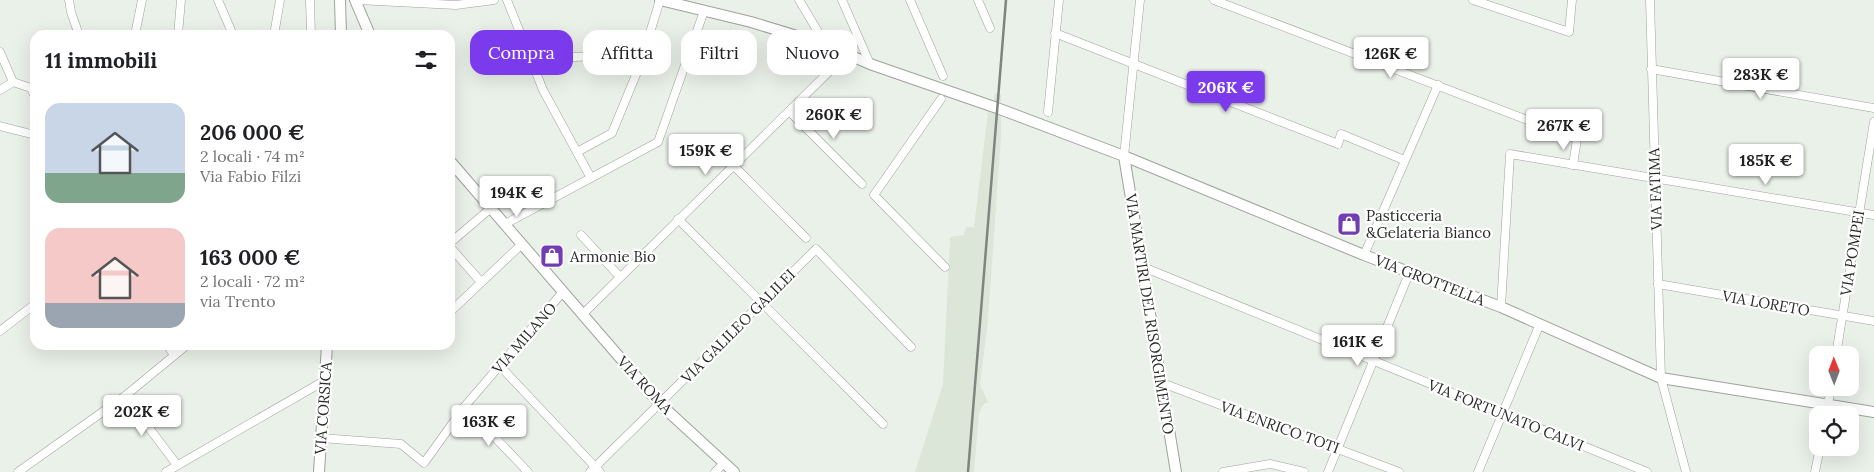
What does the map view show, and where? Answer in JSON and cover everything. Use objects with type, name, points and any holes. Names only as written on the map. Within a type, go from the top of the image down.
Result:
[{"type":"street","points":[[69,0],[70,12],[77,30]]},
{"type":"street","points":[[136,30],[142,0]]},
{"type":"street","points":[[178,30],[181,0]]},
{"type":"street","points":[[218,0],[230,30]]},
{"type":"street","points":[[275,30],[280,0]]},
{"type":"street","points":[[310,0],[311,30]]},
{"type":"street","points":[[341,30],[340,4],[351,5],[356,2],[456,5],[493,0]]},
{"type":"street","points":[[507,0],[519,30]]},
{"type":"street","points":[[651,30],[660,0]]},
{"type":"street","name":"VIA GROTTELLA","points":[[660,0],[685,3],[704,11],[777,30]]},
{"type":"street","points":[[799,0],[817,30]]},
{"type":"street","points":[[842,0],[870,64]]},
{"type":"street","points":[[910,0],[942,76]]},
{"type":"street","points":[[978,0],[990,28]]},
{"type":"street","points":[[1048,112],[1059,0]]},
{"type":"street","points":[[1124,156],[1140,0]]},
{"type":"street","points":[[1214,0],[1577,139],[1573,165]]},
{"type":"street","points":[[1474,0],[1570,32],[1572,0]]},
{"type":"street","name":"VIA FATIMA","points":[[1650,0],[1661,378],[1686,472]]},
{"type":"street","points":[[356,2],[368,30]]},
{"type":"street","points":[[505,224],[658,142],[704,11]]},
{"type":"street","points":[[1055,33],[1338,144],[1341,134],[1404,160]]},
{"type":"street","points":[[0,52],[13,82]]},
{"type":"street","name":"VIA GROTTELLA","points":[[857,58],[1124,156],[1364,255],[1410,271],[1501,308],[1661,378],[1809,407]]},
{"type":"street","points":[[1652,69],[1874,108]]},
{"type":"street","points":[[537,75],[591,178]]},
{"type":"street","points":[[577,152],[612,133],[636,75]]},
{"type":"street","points":[[582,315],[827,75]]},
{"type":"street","points":[[0,90],[13,82],[30,86]]},
{"type":"street","points":[[1364,255],[1438,85]]},
{"type":"street","points":[[941,99],[874,195],[945,267]]},
{"type":"street","points":[[790,112],[862,184]]},
{"type":"street","name":"VIA POMPEI","points":[[1837,346],[1874,122]]},
{"type":"street","points":[[0,126],[30,134]]},
{"type":"street","points":[[1501,308],[1510,154],[1536,160],[1874,215]]},
{"type":"street","name":"VIA MARTIRI DEL RISORGIMENTO","points":[[1124,156],[1176,472]]},
{"type":"street","points":[[733,165],[806,238]]},
{"type":"street","name":"VIA ROMA","points":[[455,167],[562,293],[660,404],[734,472]]},
{"type":"street","points":[[455,239],[491,208]]},
{"type":"street","points":[[678,220],[883,424]]},
{"type":"street","points":[[581,235],[620,277]]},
{"type":"street","points":[[455,307],[522,244]]},
{"type":"street","name":"VIA GALILEO GALILEI","points":[[595,470],[816,249],[911,347]]},
{"type":"street","points":[[455,252],[482,282]]},
{"type":"street","name":"VIA FORTUNATO CALVI","points":[[1142,268],[1647,472]]},
{"type":"street","points":[[1328,472],[1336,448],[1410,271]]},
{"type":"street","name":"VIA LORETO","points":[[1658,284],[1874,321]]},
{"type":"street","name":"VIA MILANO","points":[[321,438],[401,444],[424,463],[465,406],[562,293]]},
{"type":"street","points":[[0,331],[30,308]]},
{"type":"street","points":[[1478,472],[1539,326]]},
{"type":"street","points":[[170,350],[174,355]]},
{"type":"street","points":[[18,472],[125,396],[180,350]]},
{"type":"street","name":"VIA CORSICA","points":[[319,472],[327,350]]},
{"type":"street","points":[[500,366],[595,470]]},
{"type":"street","points":[[166,472],[324,381]]},
{"type":"street","name":"VIA ENRICO TOTI","points":[[1162,383],[1399,472]]},
{"type":"street","points":[[125,396],[177,465]]},
{"type":"street","points":[[465,406],[528,472]]},
{"type":"street","name":"VIA GROTTELLA","points":[[1859,411],[1874,412]]},
{"type":"street","points":[[1815,472],[1818,456]]},
{"type":"street","points":[[715,472],[724,463]]},
{"type":"street","points":[[1223,472],[1270,464],[1304,472]]},
{"type":"shaded area","points":[[995,93],[1001,95],[1001,137],[988,320],[980,385],[988,402],[984,404],[979,413],[974,472],[915,472],[943,384],[950,237],[964,235],[966,227],[974,227],[988,112],[993,114]]},
{"type":"railway","points":[[968,472],[1006,0]]},
{"type":"place","name":"Pasticceria &Gelateria Bianco","points":[[1349,224]]},
{"type":"place","name":"Armonie Bio","points":[[552,256]]}]
